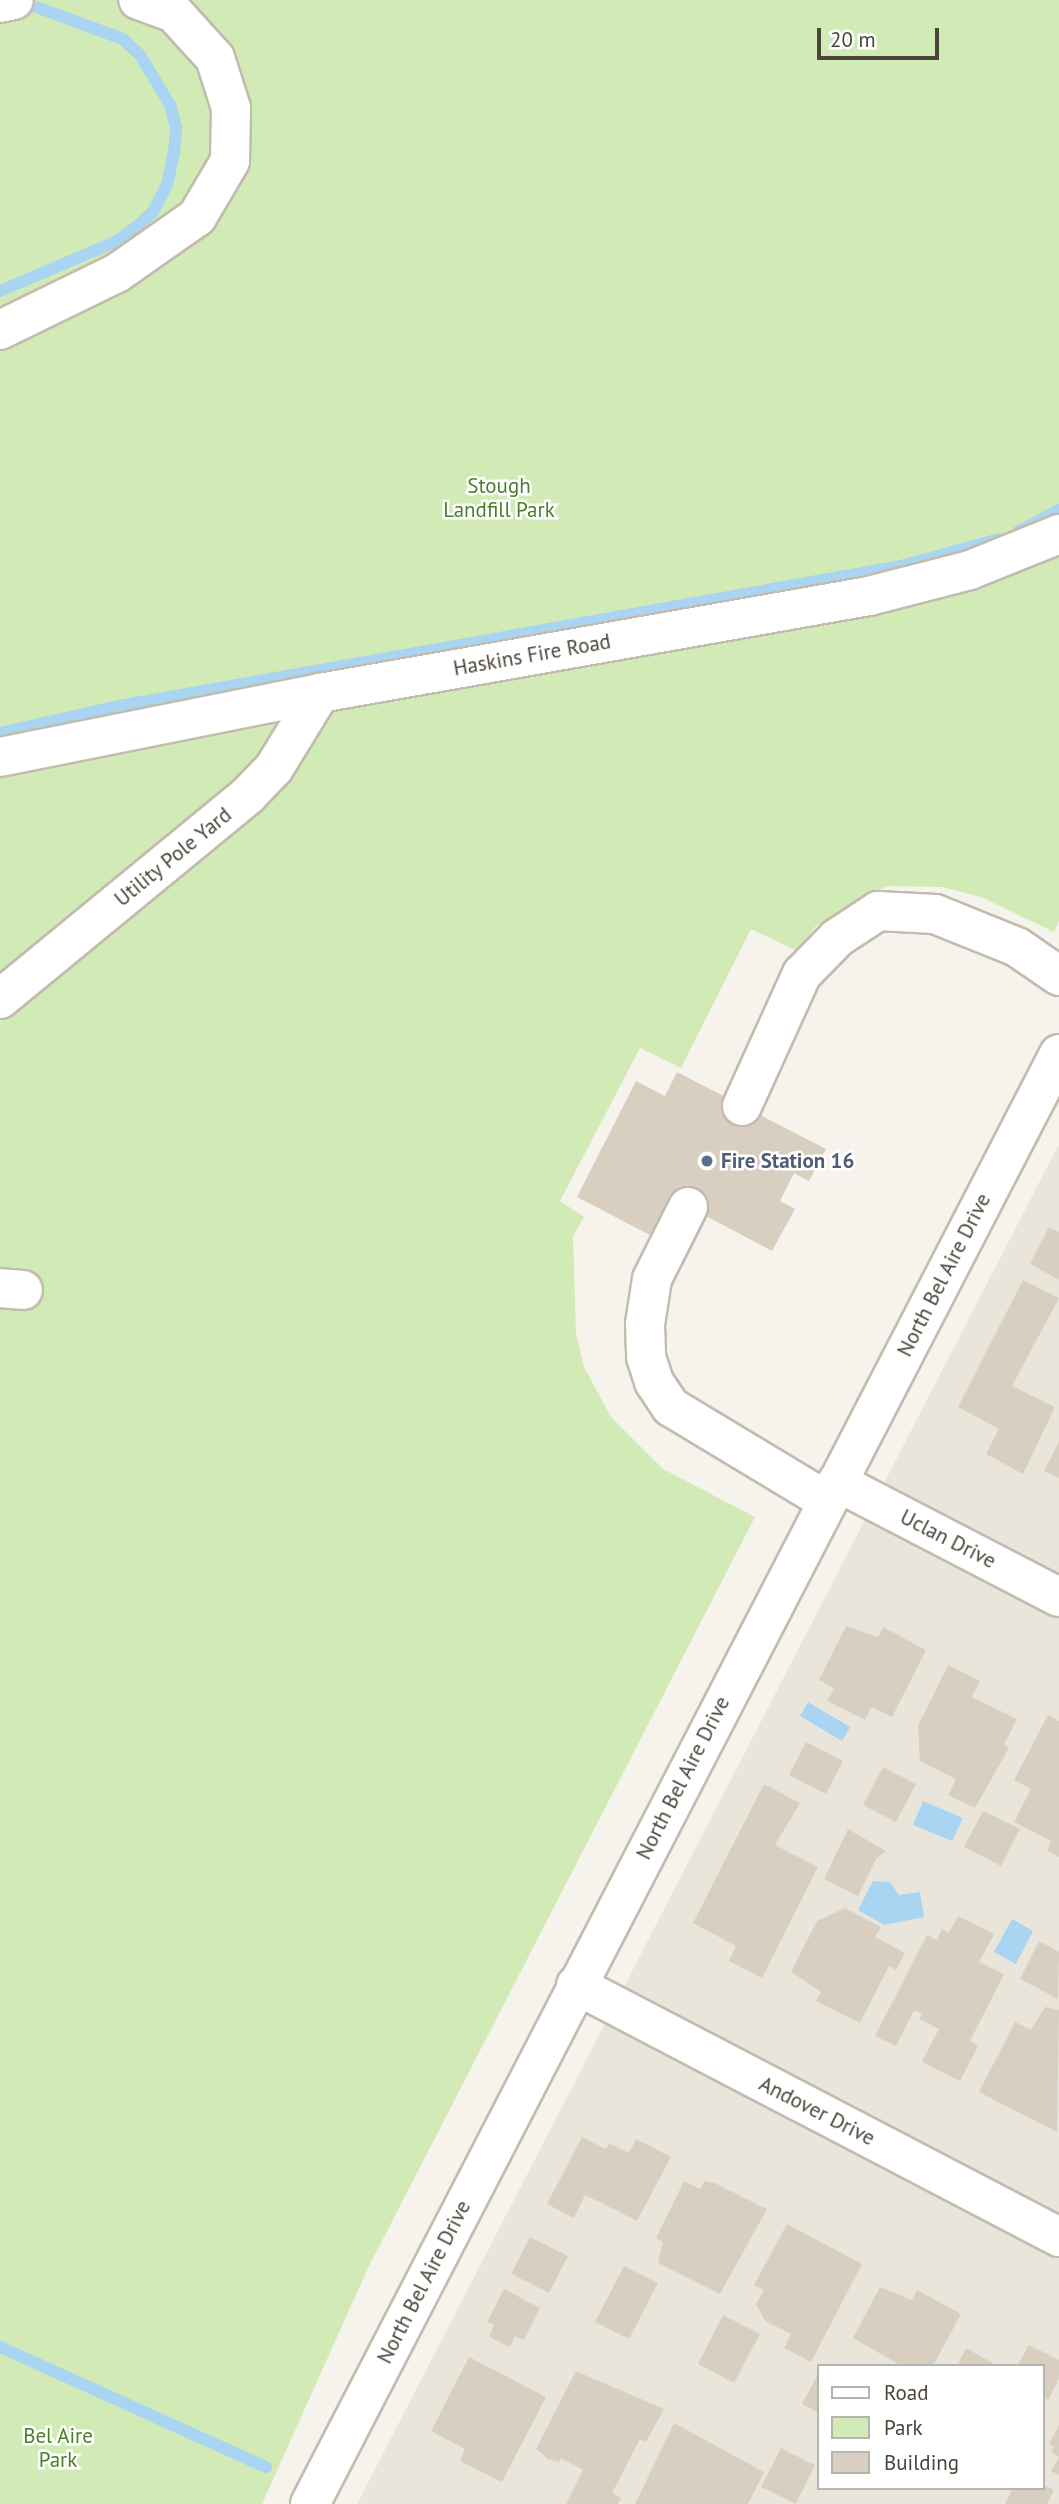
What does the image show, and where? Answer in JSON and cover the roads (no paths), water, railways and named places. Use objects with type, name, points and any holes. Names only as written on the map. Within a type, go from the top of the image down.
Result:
[{"type":"street","points":[[0,3],[14,0]]},
{"type":"street","points":[[0,330],[117,273],[197,217],[230,161],[231,108],[215,58],[174,13],[138,0]]},
{"type":"street","name":"Haskins Fire Road","points":[[0,757],[320,692],[869,596],[970,570],[1059,534]]},
{"type":"street","name":"Utility Pole Yard","points":[[0,999],[248,795],[274,768],[320,692]]},
{"type":"street","points":[[742,1106],[802,974],[837,938],[878,911],[935,914],[1017,947],[1059,976]]},
{"type":"street","name":"North Bel Aire Drive","points":[[321,2500],[576,1985],[1059,1054]]},
{"type":"street","name":"Uclan Drive","points":[[688,1207],[652,1279],[645,1335],[646,1357],[654,1382],[671,1407],[832,1492],[1059,1597]]},
{"type":"street","name":"Andover Drive","points":[[576,1985],[1059,2237]]},
{"type":"water","points":[[808,1702],[850,1727],[842,1741],[800,1716]]},
{"type":"water","points":[[923,1801],[963,1818],[952,1841],[913,1825]]},
{"type":"water","points":[[873,1881],[890,1882],[899,1895],[920,1892],[924,1917],[884,1925],[858,1910]]},
{"type":"water","points":[[1012,1919],[1033,1931],[1016,1964],[994,1952]]},
{"type":"waterway","points":[[0,291],[117,241],[153,212],[167,185],[176,127],[170,105],[140,55],[123,39],[17,0]]},
{"type":"waterway","points":[[1019,531],[1059,510]]},
{"type":"waterway","points":[[0,733],[114,707],[901,566],[999,539]]},
{"type":"waterway","points":[[0,2347],[266,2467]]},
{"type":"place","name":"Fire Station 16","points":[[707,1161]]},
{"type":"park label","name":"Stough Landfill Park","points":[[499,498]]},
{"type":"park label","name":"Bel Aire Park","points":[[58,2448]]}]
